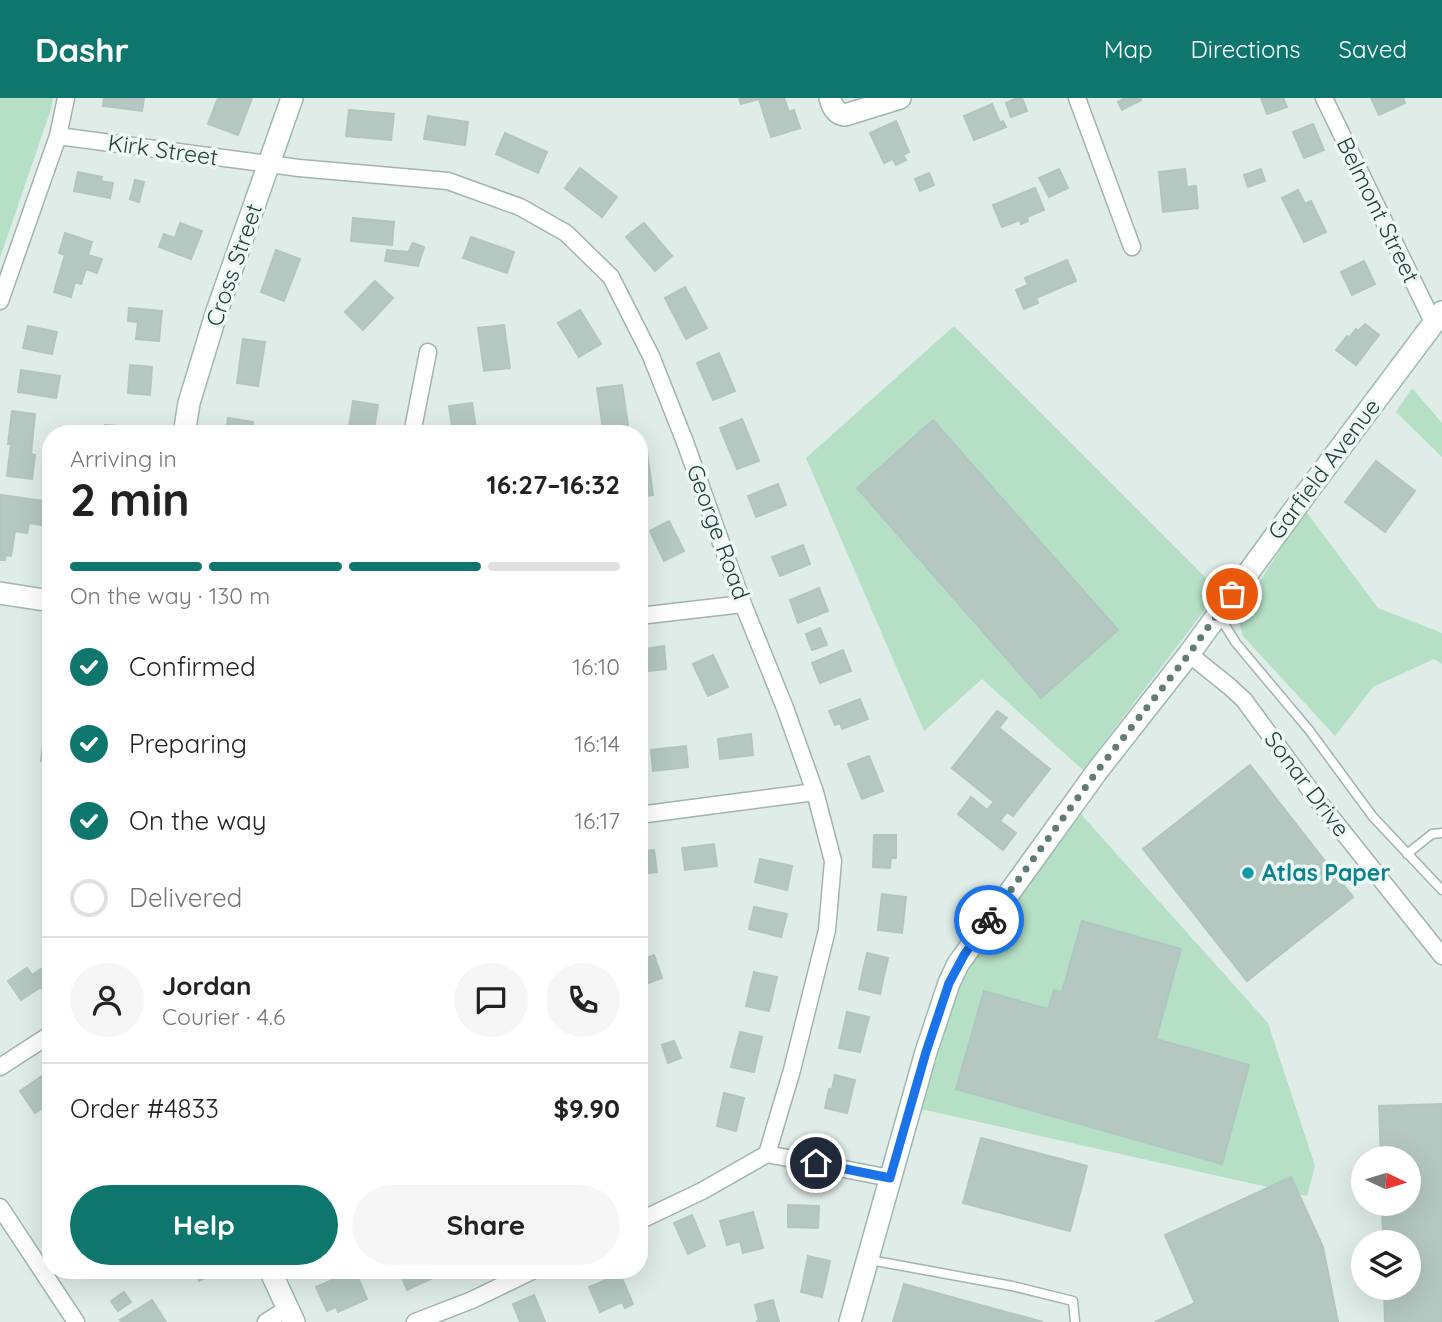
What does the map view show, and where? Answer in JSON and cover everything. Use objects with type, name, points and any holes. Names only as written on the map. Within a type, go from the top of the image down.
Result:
[{"type":"street","points":[[0,301],[58,136],[66,98]]},
{"type":"street","name":"Cross Street","points":[[185,425],[189,402],[217,311],[292,98]]},
{"type":"street","points":[[835,106],[853,114],[900,98]]},
{"type":"street","points":[[1077,98],[1132,247]]},
{"type":"street","name":"Belmont Street","points":[[1324,98],[1438,317]]},
{"type":"street","name":"Kirk Street","points":[[58,136],[269,164]]},
{"type":"street","name":"George Road","points":[[269,164],[448,181],[520,207],[566,233],[611,277],[652,356],[743,604],[785,708],[815,792],[833,861],[827,930],[792,1070],[767,1154]]},
{"type":"street","name":"Garfield Avenue","points":[[850,1322],[926,1052],[949,983],[964,955],[1098,770],[1189,654],[1438,317]]},
{"type":"street","points":[[414,425],[428,352]]},
{"type":"street","points":[[0,593],[42,600]]},
{"type":"street","points":[[648,615],[743,604]]},
{"type":"street","name":"Sonar Drive","points":[[1189,654],[1244,701],[1319,802],[1442,956]]},
{"type":"street","points":[[648,814],[815,792]]},
{"type":"street","points":[[0,1067],[42,1040]]},
{"type":"street","points":[[648,1217],[702,1191],[767,1154],[890,1178]]},
{"type":"street","points":[[0,1208],[42,1271]]},
{"type":"street","points":[[47,1279],[76,1322]]},
{"type":"street","points":[[266,1322],[291,1315],[274,1279]]},
{"type":"street","points":[[415,1322],[472,1300],[515,1279]]},
{"type":"lane","points":[[1218,614],[1236,643],[1310,730],[1373,817],[1442,890]]},
{"type":"lane","points":[[1407,854],[1432,834],[1442,832]]},
{"type":"lane","points":[[867,1260],[1012,1286],[1073,1301],[1075,1322]]},
{"type":"green space","points":[[0,98],[53,98],[0,258]]},
{"type":"green space","points":[[954,326],[1219,591],[1083,770],[982,679],[924,731],[806,458]]},
{"type":"green space","points":[[1412,388],[1442,423],[1442,457],[1396,412]]},
{"type":"green space","points":[[1305,510],[1378,608],[1442,633],[1442,664],[1434,659],[1373,687],[1335,736],[1243,636],[1236,613],[1257,586]]},
{"type":"green space","points":[[1079,812],[1268,1023],[1315,1166],[1307,1196],[921,1109],[961,980]]},
{"type":"building","points":[[104,98],[144,98],[142,111],[103,106]]},
{"type":"building","points":[[218,98],[252,98],[238,135],[208,124]]},
{"type":"building","points":[[739,98],[784,98],[789,112],[794,110],[800,128],[771,137],[759,99],[741,104]]},
{"type":"building","points":[[1022,98],[1027,111],[1011,117],[1006,103]]},
{"type":"building","points":[[1125,98],[1141,100],[1122,110],[1118,102]]},
{"type":"building","points":[[1261,98],[1283,98],[1287,107],[1267,114]]},
{"type":"building","points":[[1371,98],[1403,98],[1405,103],[1379,115]]},
{"type":"building","points":[[992,104],[1000,123],[1003,121],[1006,127],[974,140],[964,116]]},
{"type":"building","points":[[349,110],[394,114],[391,140],[346,136]]},
{"type":"building","points":[[428,116],[468,122],[465,145],[424,139]]},
{"type":"building","points":[[896,121],[909,152],[903,155],[906,160],[896,165],[893,159],[884,163],[870,133]]},
{"type":"building","points":[[1313,124],[1324,150],[1304,158],[1293,132]]},
{"type":"building","points":[[505,133],[547,152],[538,173],[496,154]]},
{"type":"building","points":[[580,168],[617,197],[602,217],[565,188]]},
{"type":"building","points":[[1059,169],[1068,188],[1049,197],[1039,178]]},
{"type":"building","points":[[1185,169],[1187,187],[1196,186],[1198,208],[1163,212],[1159,172]]},
{"type":"building","points":[[1261,169],[1265,181],[1248,187],[1244,175]]},
{"type":"building","points":[[78,172],[102,177],[101,181],[113,183],[110,198],[74,191]]},
{"type":"building","points":[[929,173],[934,185],[920,191],[915,179]]},
{"type":"building","points":[[135,180],[144,182],[139,202],[130,199]]},
{"type":"building","points":[[1035,188],[1044,210],[1027,217],[1028,221],[1021,224],[1020,220],[1002,227],[993,205]]},
{"type":"building","points":[[1298,190],[1305,204],[1311,201],[1326,232],[1304,242],[1282,198]]},
{"type":"building","points":[[353,218],[394,222],[392,245],[351,241]]},
{"type":"building","points":[[180,223],[202,231],[191,259],[159,247],[164,234],[175,238]]},
{"type":"building","points":[[644,223],[672,256],[655,271],[626,237]]},
{"type":"building","points":[[65,233],[92,242],[88,255],[102,259],[97,273],[86,269],[81,284],[75,282],[71,297],[54,292],[65,255],[59,253]]},
{"type":"building","points":[[471,237],[514,252],[507,273],[463,258]]},
{"type":"building","points":[[413,243],[424,247],[418,266],[385,261],[387,250],[408,252]]},
{"type":"building","points":[[276,250],[300,259],[284,301],[261,292]]},
{"type":"building","points":[[1067,260],[1076,281],[1036,298],[1038,303],[1024,309],[1016,290],[1028,285],[1025,278]]},
{"type":"building","points":[[1364,261],[1375,284],[1352,295],[1341,272]]},
{"type":"building","points":[[375,281],[393,298],[363,330],[345,312]]},
{"type":"building","points":[[685,287],[707,328],[686,339],[665,298]]},
{"type":"building","points":[[129,308],[162,311],[159,341],[136,339],[138,322],[128,321]]},
{"type":"building","points":[[580,310],[601,344],[579,357],[558,323]]},
{"type":"building","points":[[1365,324],[1379,335],[1356,365],[1336,350],[1347,336],[1349,338],[1356,329],[1358,331]]},
{"type":"building","points":[[504,325],[510,368],[484,371],[478,328]]},
{"type":"building","points":[[28,326],[57,332],[52,354],[23,348]]},
{"type":"building","points":[[243,339],[265,342],[258,386],[237,383]]},
{"type":"building","points":[[719,353],[735,391],[713,400],[697,363]]},
{"type":"building","points":[[130,365],[152,367],[150,395],[128,393]]},
{"type":"building","points":[[21,370],[60,376],[56,398],[18,392]]},
{"type":"building","points":[[622,385],[628,425],[602,425],[597,388]]},
{"type":"building","points":[[353,401],[378,405],[375,425],[349,425]]},
{"type":"building","points":[[472,403],[476,425],[452,425],[449,406]]},
{"type":"building","points":[[12,411],[35,414],[31,454],[35,455],[32,479],[7,476]]},
{"type":"building","points":[[228,418],[253,422],[253,425],[227,425]]},
{"type":"building","points":[[742,419],[759,461],[737,469],[720,428]]},
{"type":"building","points":[[933,420],[1118,630],[1041,698],[857,488]]},
{"type":"building","points":[[648,460],[653,495],[648,496]]},
{"type":"building","points":[[1376,461],[1415,491],[1385,532],[1345,502]]},
{"type":"building","points":[[778,484],[786,505],[756,517],[748,496]]},
{"type":"building","points":[[1,495],[42,501],[42,525],[29,523],[27,533],[15,531],[11,556],[6,555],[5,560],[0,560]]},
{"type":"building","points":[[669,521],[684,551],[664,561],[650,531]]},
{"type":"building","points":[[803,545],[810,564],[780,576],[772,557]]},
{"type":"building","points":[[819,588],[828,611],[798,623],[790,600]]},
{"type":"building","points":[[820,628],[827,645],[812,650],[806,634]]},
{"type":"building","points":[[664,646],[666,669],[648,671],[648,649]]},
{"type":"building","points":[[843,650],[851,671],[820,683],[812,663]]},
{"type":"building","points":[[713,655],[728,687],[708,696],[693,664]]},
{"type":"building","points":[[860,699],[868,719],[842,729],[840,723],[835,725],[829,711]]},
{"type":"building","points":[[997,711],[1007,718],[999,728],[1050,769],[1013,816],[1007,812],[1000,821],[1016,833],[1003,850],[958,814],[971,797],[987,810],[994,802],[952,768]]},
{"type":"building","points":[[751,734],[753,755],[720,759],[718,739]]},
{"type":"building","points":[[686,746],[688,767],[653,771],[651,750]]},
{"type":"building","points":[[869,756],[883,791],[862,799],[848,764]]},
{"type":"building","name":"Atlas Paper","points":[[1250,765],[1353,897],[1247,981],[1143,849]]},
{"type":"building","points":[[874,835],[896,835],[896,858],[891,858],[890,868],[873,867]]},
{"type":"building","points":[[714,844],[717,866],[685,870],[682,848]]},
{"type":"building","points":[[654,850],[657,872],[648,873],[648,851]]},
{"type":"building","points":[[760,859],[792,866],[787,890],[755,882]]},
{"type":"building","points":[[882,894],[906,897],[902,933],[878,930]]},
{"type":"building","points":[[754,907],[787,914],[781,937],[749,929]]},
{"type":"building","points":[[1082,921],[1181,949],[1156,1039],[1249,1065],[1222,1164],[956,1089],[984,991],[1048,1009],[1054,990],[1062,992]]},
{"type":"building","points":[[867,953],[888,958],[880,994],[859,989]]},
{"type":"building","points":[[654,955],[662,978],[648,983],[648,957]]},
{"type":"building","points":[[27,968],[32,975],[42,968],[42,988],[21,1000],[8,981]]},
{"type":"building","points":[[754,972],[777,977],[769,1011],[746,1006]]},
{"type":"building","points":[[847,1012],[869,1017],[860,1052],[839,1048]]},
{"type":"building","points":[[740,1032],[762,1037],[754,1072],[731,1067]]},
{"type":"building","points":[[674,1041],[681,1058],[668,1063],[662,1045]]},
{"type":"building","points":[[835,1075],[855,1080],[847,1113],[825,1108]]},
{"type":"building","points":[[42,1076],[42,1108],[35,1113],[20,1091]]},
{"type":"building","points":[[724,1093],[744,1098],[736,1131],[717,1126]]},
{"type":"building","points":[[1442,1104],[1442,1322],[1385,1322],[1384,1300],[1421,1300],[1421,1230],[1383,1230],[1382,1216],[1421,1216],[1421,1146],[1381,1146],[1379,1106]]},
{"type":"building","points":[[981,1138],[1087,1166],[1070,1231],[963,1203]]},
{"type":"building","points":[[1291,1177],[1323,1247],[1338,1322],[1155,1322],[1195,1303],[1165,1235]]},
{"type":"building","points":[[788,1205],[819,1206],[818,1228],[788,1227]]},
{"type":"building","points":[[753,1212],[763,1248],[743,1253],[740,1241],[727,1245],[720,1221]]},
{"type":"building","points":[[692,1215],[705,1246],[688,1254],[674,1223]]},
{"type":"building","points":[[808,1256],[830,1261],[822,1297],[801,1292]]},
{"type":"building","points":[[334,1279],[359,1279],[367,1299],[338,1312],[336,1307],[327,1311],[316,1287]]},
{"type":"building","points":[[403,1279],[431,1279],[407,1290]]},
{"type":"building","points":[[608,1279],[622,1279],[633,1304],[625,1308],[622,1302],[600,1312],[589,1287]]},
{"type":"building","points":[[904,1284],[1043,1322],[893,1322]]},
{"type":"building","points":[[124,1292],[131,1302],[118,1311],[111,1301]]},
{"type":"building","points":[[534,1295],[545,1322],[520,1322],[513,1304]]},
{"type":"building","points":[[152,1300],[166,1322],[120,1320]]},
{"type":"building","points":[[773,1300],[779,1322],[756,1322],[759,1321],[755,1305]]},
{"type":"way so far","points":[[989,920],[1098,770],[1189,654],[1232,594]]},
{"type":"place","name":"Atlas Paper","points":[[1248,873]]},
{"type":"route","points":[[816,1163],[890,1178],[949,983],[958,964],[989,920]]}]
